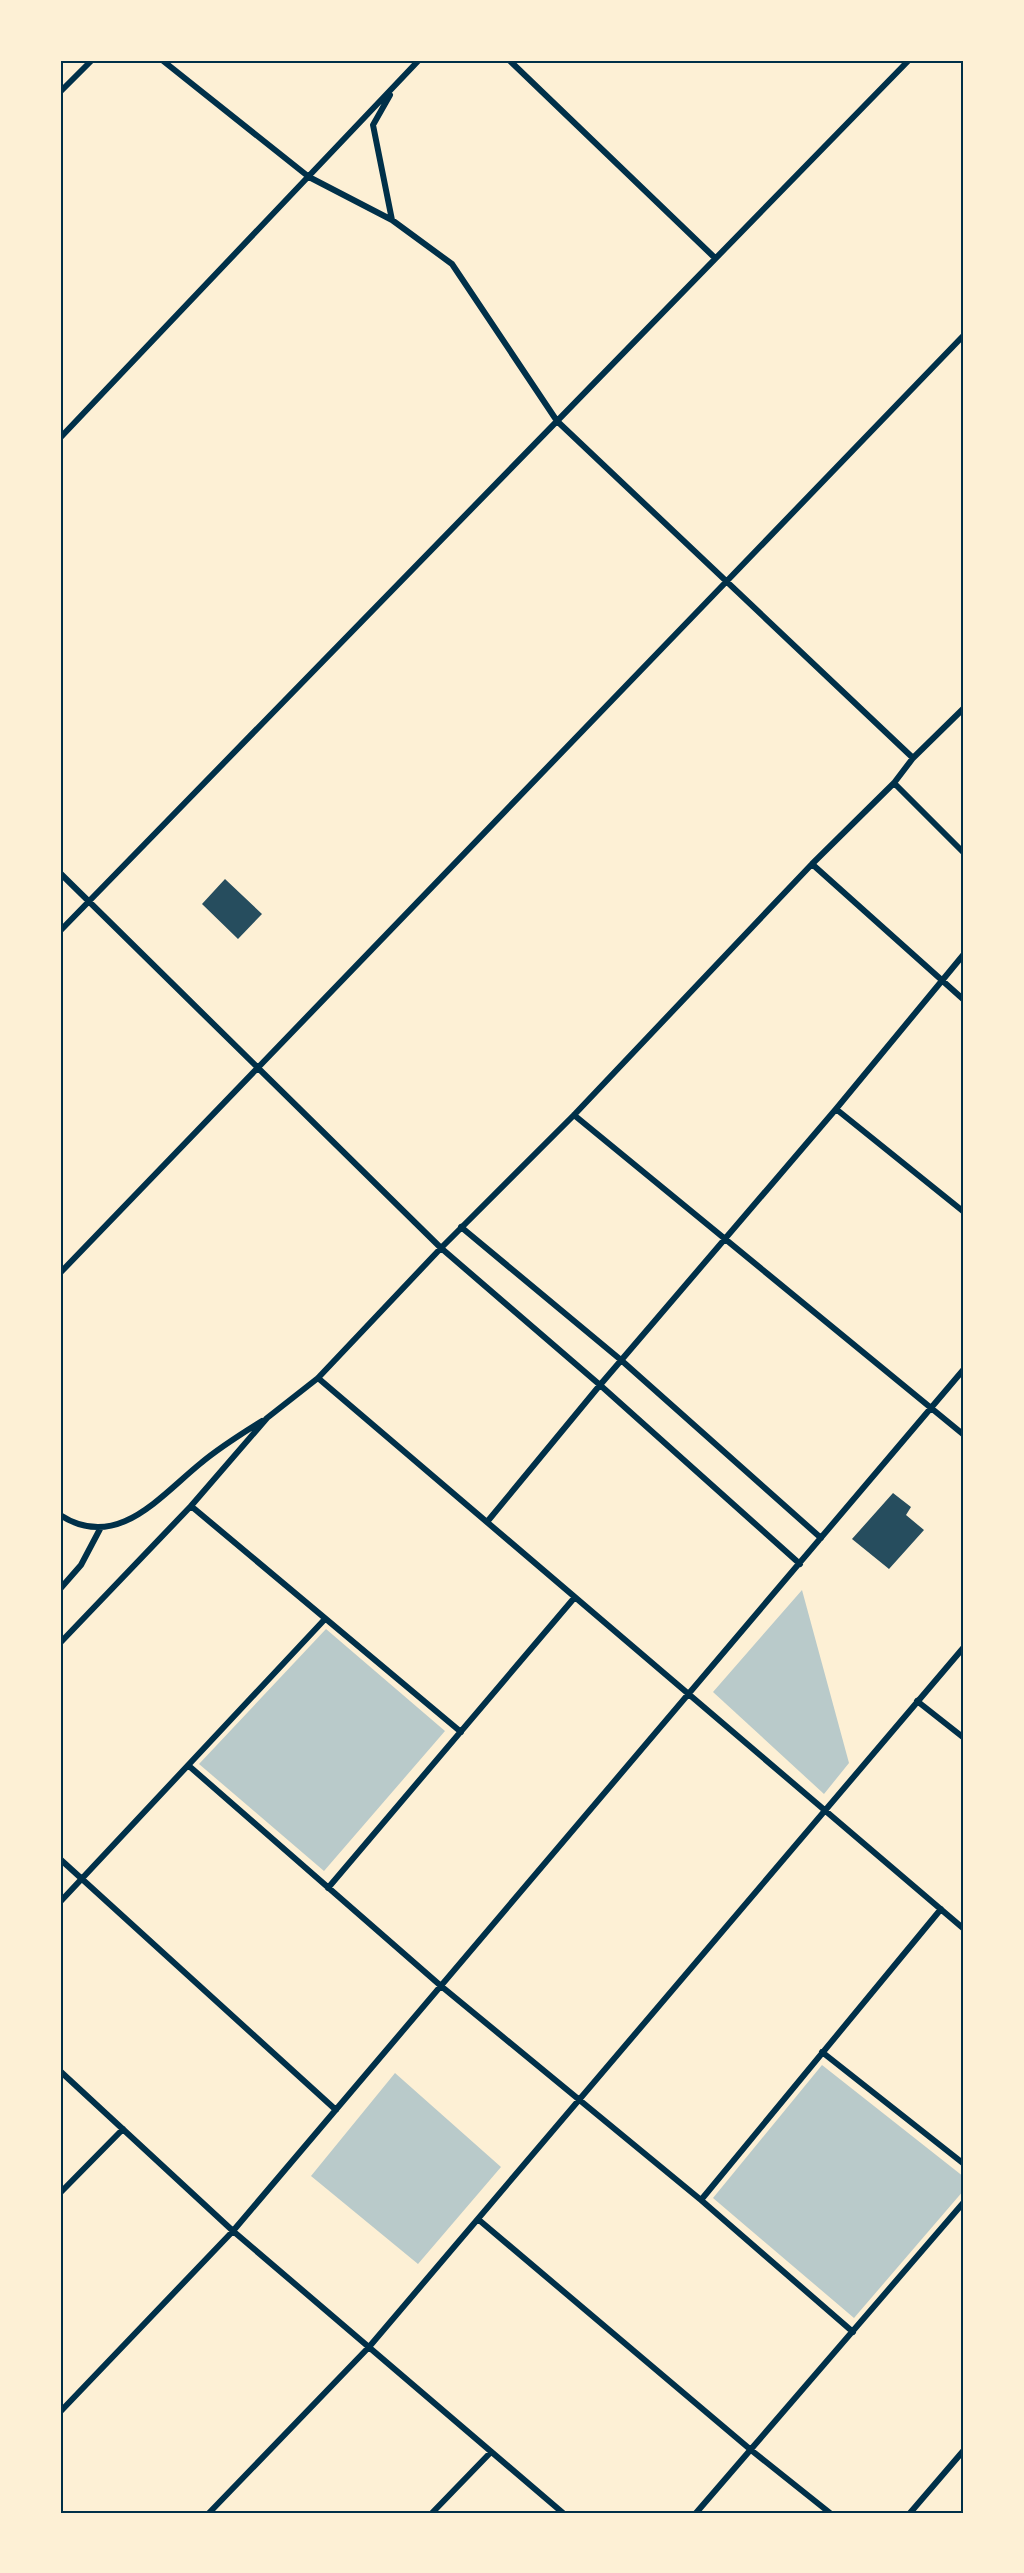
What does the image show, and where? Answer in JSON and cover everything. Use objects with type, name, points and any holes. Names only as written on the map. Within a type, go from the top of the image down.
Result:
[{"type":"street","points":[[60,92],[92,60]]},
{"type":"street","points":[[162,60],[309,177],[392,220],[452,264],[557,421],[913,758]]},
{"type":"street","points":[[60,438],[419,60]]},
{"type":"street","points":[[509,60],[715,258]]},
{"type":"street","points":[[60,931],[909,60]]},
{"type":"street","points":[[392,220],[373,125],[395,85]]},
{"type":"street","points":[[60,1273],[964,335]]},
{"type":"street","points":[[60,1515],[70,1522],[100,1529],[123,1522],[145,1511],[217,1450],[267,1418],[318,1378],[441,1248],[574,1115],[812,864],[894,783],[913,758],[964,708]]},
{"type":"street","points":[[894,783],[964,853]]},
{"type":"street","points":[[812,864],[940,981],[964,1000]]},
{"type":"street","points":[[60,873],[260,1067],[441,1248],[600,1385],[800,1564]]},
{"type":"street","points":[[487,1522],[964,954]]},
{"type":"street","points":[[836,1109],[964,1212]]},
{"type":"street","points":[[574,1115],[964,1435]]},
{"type":"street","points":[[462,1227],[621,1360],[821,1539]]},
{"type":"street","points":[[60,2412],[233,2231],[964,1369]]},
{"type":"street","points":[[318,1378],[964,1929]]},
{"type":"street","points":[[60,1643],[191,1506],[267,1418]]},
{"type":"street","points":[[191,1506],[461,1731]]},
{"type":"street","points":[[60,1589],[81,1565],[100,1529]]},
{"type":"street","points":[[328,1888],[575,1597]]},
{"type":"street","points":[[60,1902],[325,1619]]},
{"type":"street","points":[[209,2513],[369,2347],[964,1647]]},
{"type":"street","points":[[917,1701],[964,1738]]},
{"type":"street","points":[[189,1766],[441,1986],[701,2200],[852,2332]]},
{"type":"street","points":[[60,1859],[336,2110]]},
{"type":"street","points":[[701,2200],[941,1909]]},
{"type":"street","points":[[822,2052],[964,2164]]},
{"type":"street","points":[[60,2071],[233,2231],[563,2513]]},
{"type":"street","points":[[60,2193],[123,2129]]},
{"type":"street","points":[[696,2513],[964,2202]]},
{"type":"street","points":[[479,2220],[751,2450],[830,2513]]},
{"type":"street","points":[[910,2513],[964,2450]]},
{"type":"street","points":[[432,2513],[491,2452]]},
{"type":"shaded area","points":[[802,1590],[849,1763],[824,1794],[713,1692]]},
{"type":"shaded area","points":[[326,1629],[445,1731],[324,1871],[199,1764]]},
{"type":"shaded area","points":[[822,2065],[964,2177],[964,2190],[854,2318],[713,2198]]},
{"type":"shaded area","points":[[395,2073],[501,2167],[418,2264],[311,2176]]},
{"type":"building","points":[[225,879],[262,914],[238,939],[202,904]]},
{"type":"building","points":[[893,1493],[911,1507],[906,1515],[924,1530],[889,1569],[852,1539]]}]
